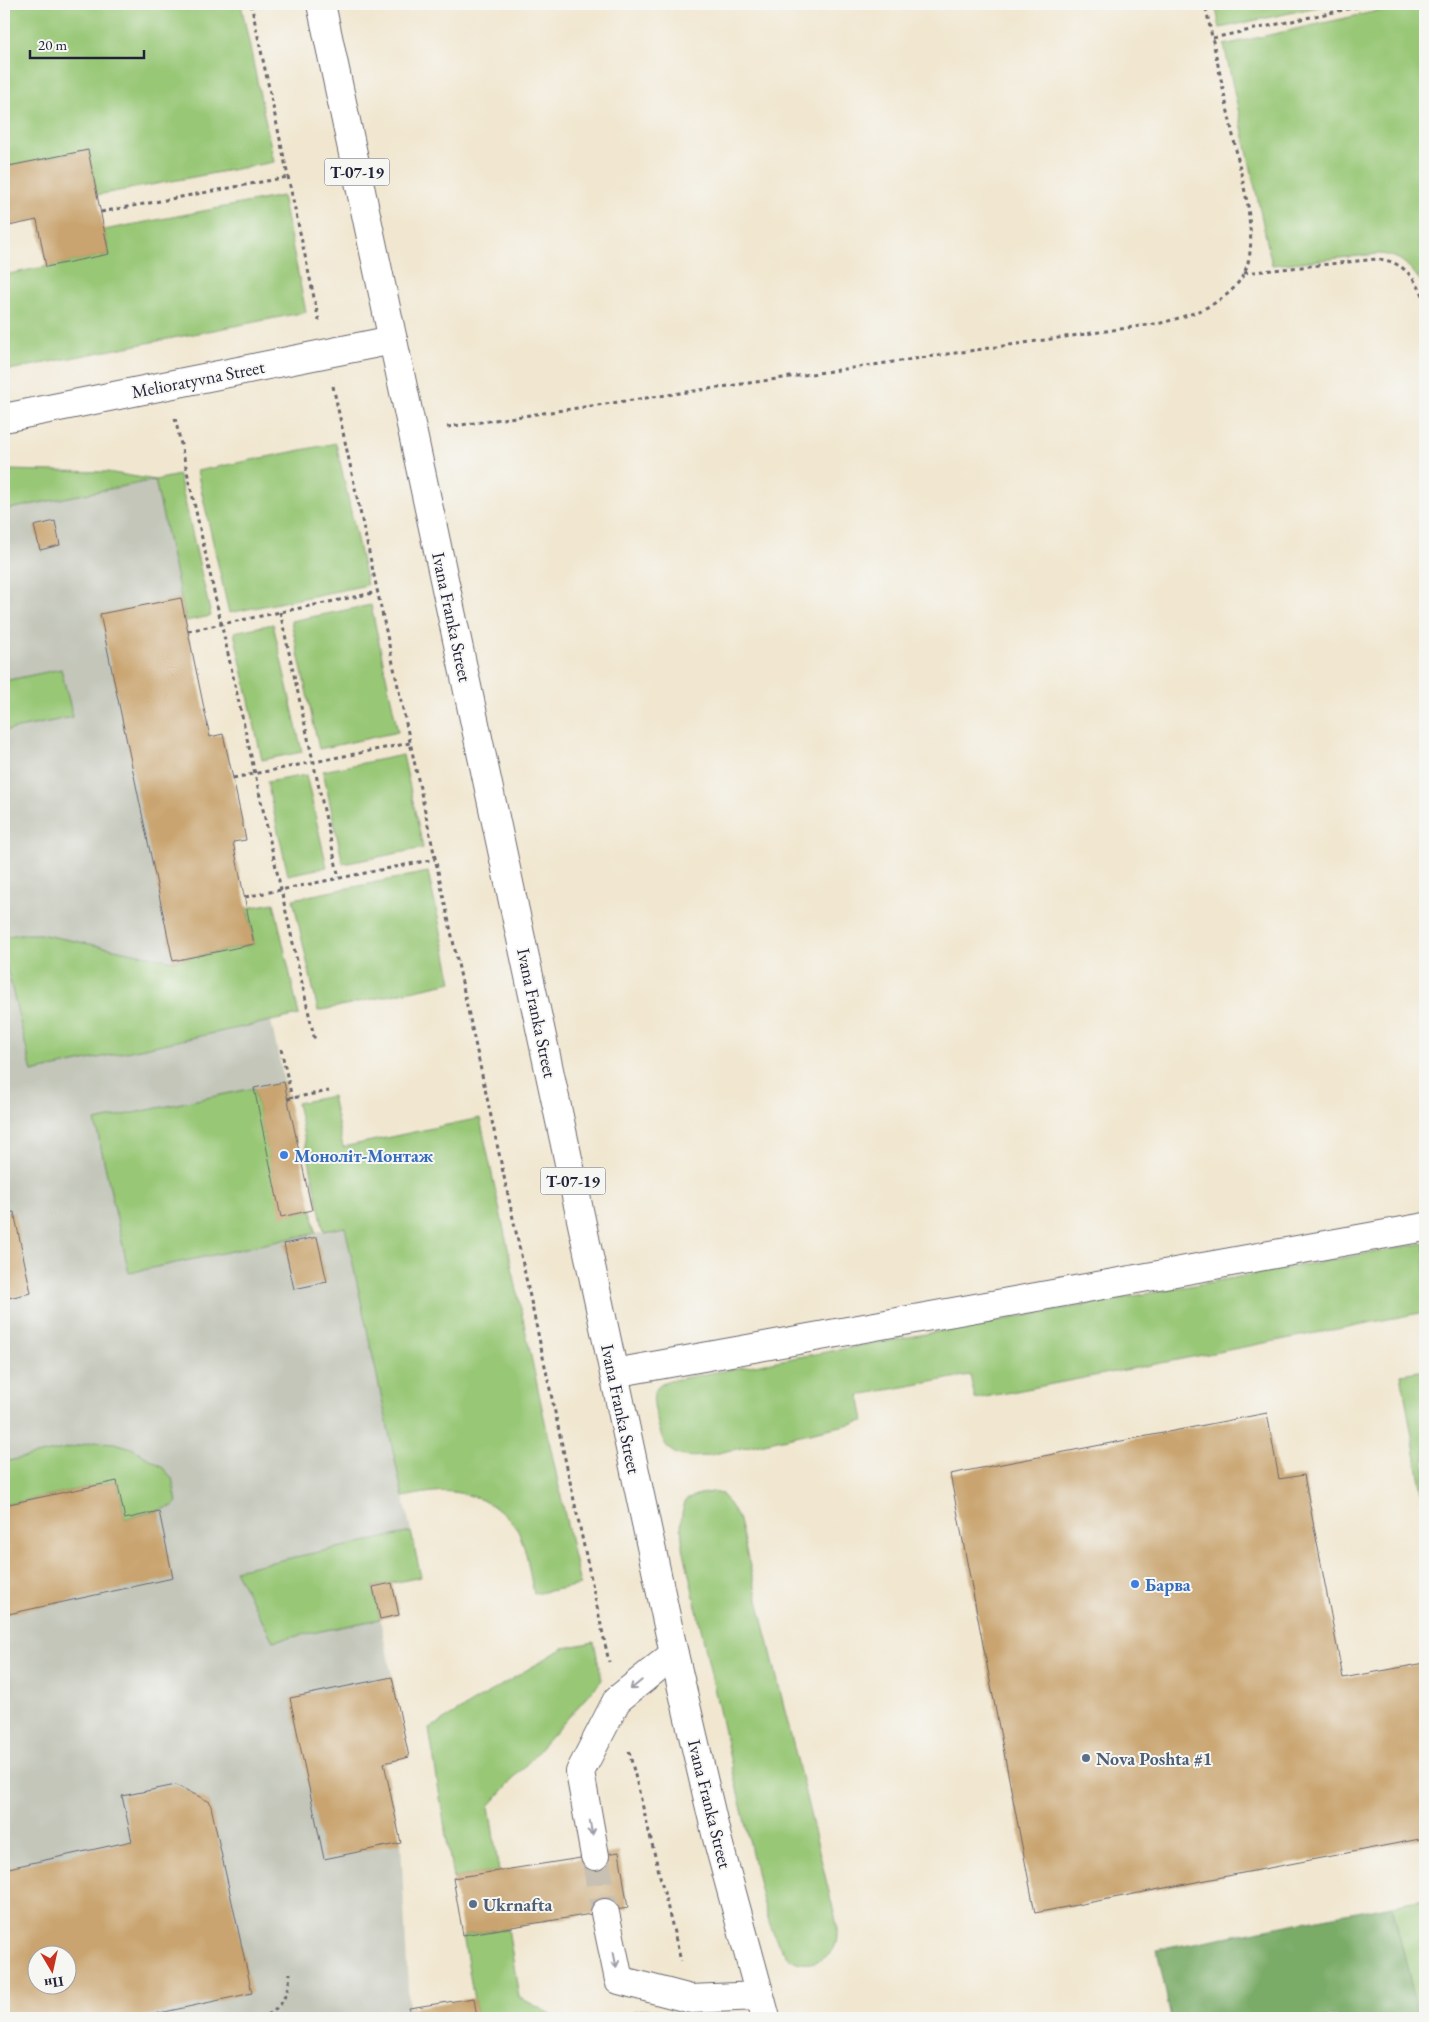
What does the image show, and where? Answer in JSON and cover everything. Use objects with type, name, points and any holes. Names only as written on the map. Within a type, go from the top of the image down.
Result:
[{"type":"main road","name":"Ivana Franka Street","points":[[321,4],[674,1654],[717,1838],[763,2007]]},
{"type":"main road","name":"Melioratyvna Street","points":[[4,418],[393,340]]},
{"type":"main road","points":[[614,1373],[1425,1227]]},
{"type":"main road","points":[[595,1856],[580,1772],[618,1700],[674,1654]]},
{"type":"main road","points":[[605,1913],[618,1980],[690,1999],[763,2007]]},
{"type":"path","points":[[250,4],[618,1700],[690,1999]]},
{"type":"path","points":[[412,432],[1161,323],[1207,308],[1222,299],[1234,288],[1244,273],[1250,253],[1248,206],[1205,4]]},
{"type":"path","points":[[1212,38],[1370,4]]},
{"type":"path","points":[[101,212],[288,177]]},
{"type":"path","points":[[1244,273],[1376,259],[1391,260],[1407,271],[1425,299]]},
{"type":"path","points":[[168,385],[315,1042]]},
{"type":"path","points":[[188,631],[378,592]]},
{"type":"path","points":[[280,612],[339,878]]},
{"type":"path","points":[[233,778],[410,743]]},
{"type":"path","points":[[245,897],[435,858]]},
{"type":"path","points":[[281,1049],[290,1099],[329,1091]]},
{"type":"path","points":[[260,2018],[267,2016],[282,2003],[290,1988],[290,1973]]},
{"type":"shaded area","points":[[155,480],[210,736],[223,734],[233,778],[246,840],[233,843],[316,1232],[345,1226],[421,1577],[392,1583],[399,1615],[380,1619],[409,1757],[384,1763],[401,1843],[409,2008],[474,1998],[477,2018],[4,2018],[4,510]]},
{"type":"green space","points":[[4,4],[241,4],[274,162],[97,195],[88,150],[4,167]]},
{"type":"green space","points":[[1215,4],[1332,4],[1220,28]]},
{"type":"green space","points":[[1409,4],[1425,4],[1425,287],[1405,264],[1387,255],[1378,254],[1272,265],[1224,45]]},
{"type":"green space","points":[[282,196],[306,312],[4,371],[4,275],[109,254],[104,230]]},
{"type":"green space","points":[[336,443],[367,585],[229,613],[197,471]]},
{"type":"green space","points":[[4,470],[107,472],[155,480],[4,510]]},
{"type":"green space","points":[[179,475],[211,616],[186,621],[155,480]]},
{"type":"green space","points":[[371,605],[398,732],[319,749],[291,621]]},
{"type":"green space","points":[[273,624],[302,752],[262,760],[234,632]]},
{"type":"green space","points":[[61,669],[73,717],[4,731],[4,681]]},
{"type":"green space","points":[[403,755],[423,848],[343,864],[323,771]]},
{"type":"green space","points":[[306,775],[327,867],[288,875],[267,782]]},
{"type":"green space","points":[[428,872],[452,982],[318,1011],[293,899]]},
{"type":"green space","points":[[274,903],[299,1015],[32,1072],[4,955],[4,937],[20,934],[40,934],[173,961],[254,944],[247,908]]},
{"type":"green space","points":[[254,1088],[282,1216],[312,1210],[316,1233],[129,1273],[95,1121]]},
{"type":"green space","points":[[332,1096],[343,1147],[480,1118],[580,1585],[534,1594],[526,1554],[518,1531],[504,1514],[475,1497],[447,1492],[403,1497],[345,1227],[324,1231],[297,1103]]},
{"type":"green space","points":[[1425,1243],[1425,1312],[975,1399],[970,1375],[859,1395],[864,1421],[705,1456],[683,1456],[669,1449],[661,1435],[655,1412],[654,1397],[657,1388],[664,1383],[678,1379]]},
{"type":"green space","points":[[1425,1370],[1425,1510],[1401,1374]]},
{"type":"green space","points":[[95,1442],[115,1443],[132,1448],[162,1467],[172,1478],[177,1502],[171,1507],[125,1519],[117,1481],[4,1505],[4,1462]]},
{"type":"green space","points":[[713,1492],[722,1494],[738,1517],[837,1925],[836,1942],[831,1953],[811,1963],[801,1963],[786,1955],[768,1919],[732,1770],[683,1547],[681,1517],[686,1500],[700,1494]]},
{"type":"green space","points":[[411,1532],[421,1577],[373,1587],[380,1619],[273,1641],[235,1570]]},
{"type":"green space","points":[[594,1642],[602,1680],[489,1806],[499,1871],[453,1878],[429,1729],[563,1648]]},
{"type":"green space","points":[[1425,1899],[1425,2018],[1419,2018],[1392,1905]]},
{"type":"green space","points":[[1392,1905],[1419,2018],[1171,2018],[1157,1950]]},
{"type":"green space","points":[[508,1928],[519,1997],[558,2018],[477,2018],[463,1935]]},
{"type":"green space","points":[[646,2009],[660,2010],[676,2018],[625,2018],[635,2011]]},
{"type":"building","points":[[88,150],[109,254],[46,267],[37,220],[4,227],[4,167]]},
{"type":"building","points":[[55,521],[60,545],[40,550],[34,526]]},
{"type":"building","points":[[181,598],[210,737],[223,734],[233,778],[246,840],[233,842],[254,944],[173,961],[100,614]]},
{"type":"building","name":"Моноліт-Монтаж","points":[[284,1082],[312,1210],[281,1217],[254,1088]]},
{"type":"building","points":[[14,1212],[31,1293],[4,1299],[4,1214]]},
{"type":"building","points":[[317,1237],[327,1282],[294,1289],[284,1244]]},
{"type":"building","name":"Барва","points":[[1267,1413],[1279,1479],[1304,1475],[1343,1678],[1425,1663],[1425,1838],[1035,1913],[950,1474]]},
{"type":"building","points":[[117,1481],[125,1519],[159,1511],[173,1578],[4,1615],[4,1505]]},
{"type":"building","points":[[392,1583],[399,1615],[380,1619],[373,1587]]},
{"type":"building","points":[[392,1677],[409,1757],[384,1763],[401,1843],[324,1859],[290,1698]]},
{"type":"building","points":[[176,1785],[210,1802],[252,1993],[137,2018],[4,2018],[4,1869],[132,1841],[122,1796]]},
{"type":"building","points":[[619,1852],[628,1908],[463,1935],[453,1878]]},
{"type":"building","points":[[474,1998],[477,2018],[410,2018],[409,2008]]},
{"type":"tunnel","points":[[595,1856],[605,1913]]},
{"type":"place","name":"Моноліт-Монтаж","points":[[284,1155]]},
{"type":"place","name":"Барва","points":[[1135,1584]]},
{"type":"place","name":"Nova Poshta #1","points":[[1086,1758]]},
{"type":"place","name":"Ukrnafta","points":[[473,1904]]}]
